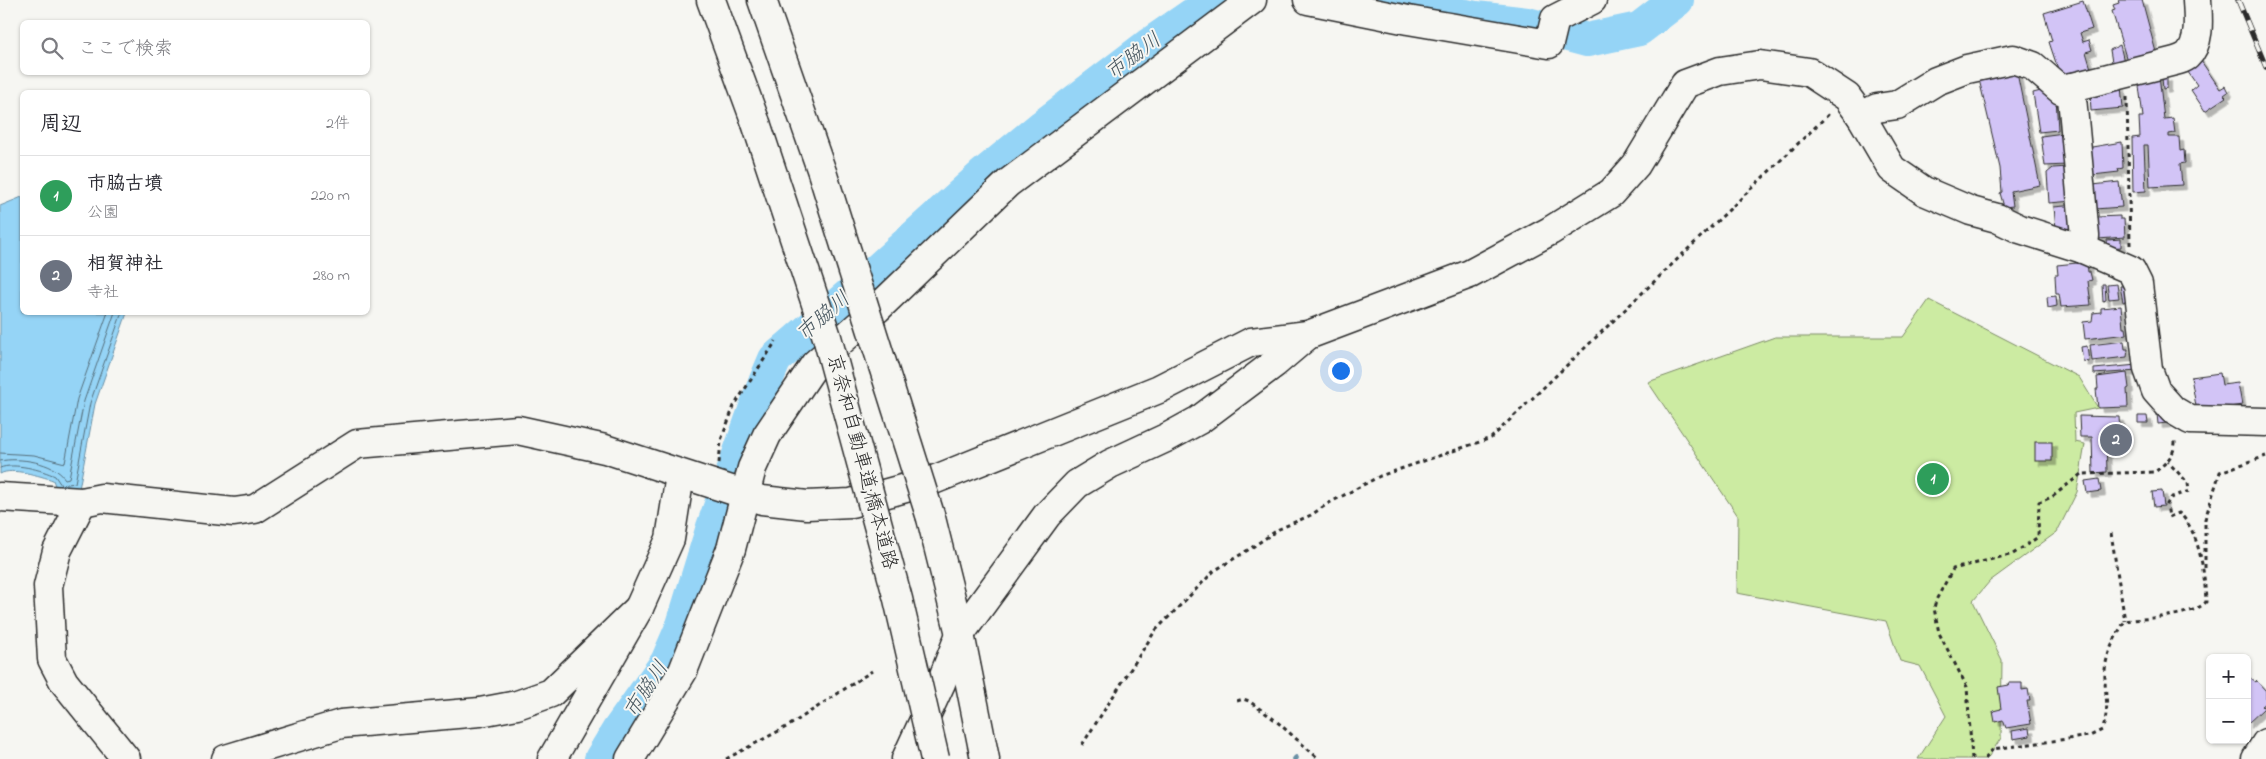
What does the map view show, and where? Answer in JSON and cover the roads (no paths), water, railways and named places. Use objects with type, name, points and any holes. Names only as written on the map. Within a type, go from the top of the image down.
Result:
[{"type":"main road","points":[[698,0],[738,73]]},
{"type":"main road","name":"京奈和自動車道;橋本道路","points":[[710,0],[756,123],[827,337],[898,599],[935,759]]},
{"type":"main road","points":[[762,0],[822,172],[931,518],[960,634],[985,759]]},
{"type":"main road","points":[[630,759],[682,671],[731,549],[752,468],[767,435],[814,364],[876,309],[1008,183],[1252,0]]},
{"type":"main road","points":[[1308,0],[1408,20],[1552,31],[1592,0]]},
{"type":"main road","points":[[1854,107],[1877,108],[1897,106],[1936,81],[1967,69],[2013,59],[2034,66],[2061,90],[2175,61],[2187,56],[2195,42],[2198,21],[2197,0]]},
{"type":"main road","points":[[0,497],[82,502],[102,498],[234,512],[255,509],[357,444],[518,430],[605,449],[680,475],[762,500],[807,505],[851,503],[896,492],[931,481],[1159,389],[1251,342],[1308,335],[1470,274],[1550,231],[1612,193],[1636,165],[1685,84],[1720,71],[1760,65],[1809,72],[1854,107],[1892,169],[1924,192],[1971,211],[1997,218],[2020,229],[2083,249],[2131,270],[2138,284],[2148,370],[2156,391],[2173,410],[2190,420],[2266,422]]},
{"type":"main road","points":[[2071,88],[2085,236],[2083,249]]},
{"type":"main road","points":[[906,759],[941,683],[960,634],[1047,515],[1077,484],[1110,464],[1168,438],[1199,420],[1268,369],[1308,335]]},
{"type":"main road","points":[[552,759],[639,608],[670,539],[680,475]]},
{"type":"main road","points":[[82,502],[57,551],[48,586],[52,659],[64,682],[126,759]]},
{"type":"main road","points":[[226,759],[341,724],[480,712],[518,704],[552,693],[639,608]]},
{"type":"main road","points":[[2256,759],[2266,743]]},
{"type":"water","points":[[20,198],[20,315],[126,315],[95,404],[79,489],[57,491],[53,480],[34,474],[12,471],[0,474],[0,206]]},
{"type":"waterway","name":"市脇川","points":[[601,759],[618,731],[667,662],[683,625],[713,527],[775,359],[982,176],[1043,126],[1149,45],[1214,0]]},
{"type":"waterway","name":"市脇川","points":[[1393,0],[1476,18],[1527,24],[1587,40],[1639,29],[1677,0]]},
{"type":"railway","points":[[2238,0],[2266,67]]},
{"type":"place","name":"相賀神社","points":[[2116,440]]},
{"type":"place","name":"市脇古墳","points":[[1933,479]]}]
